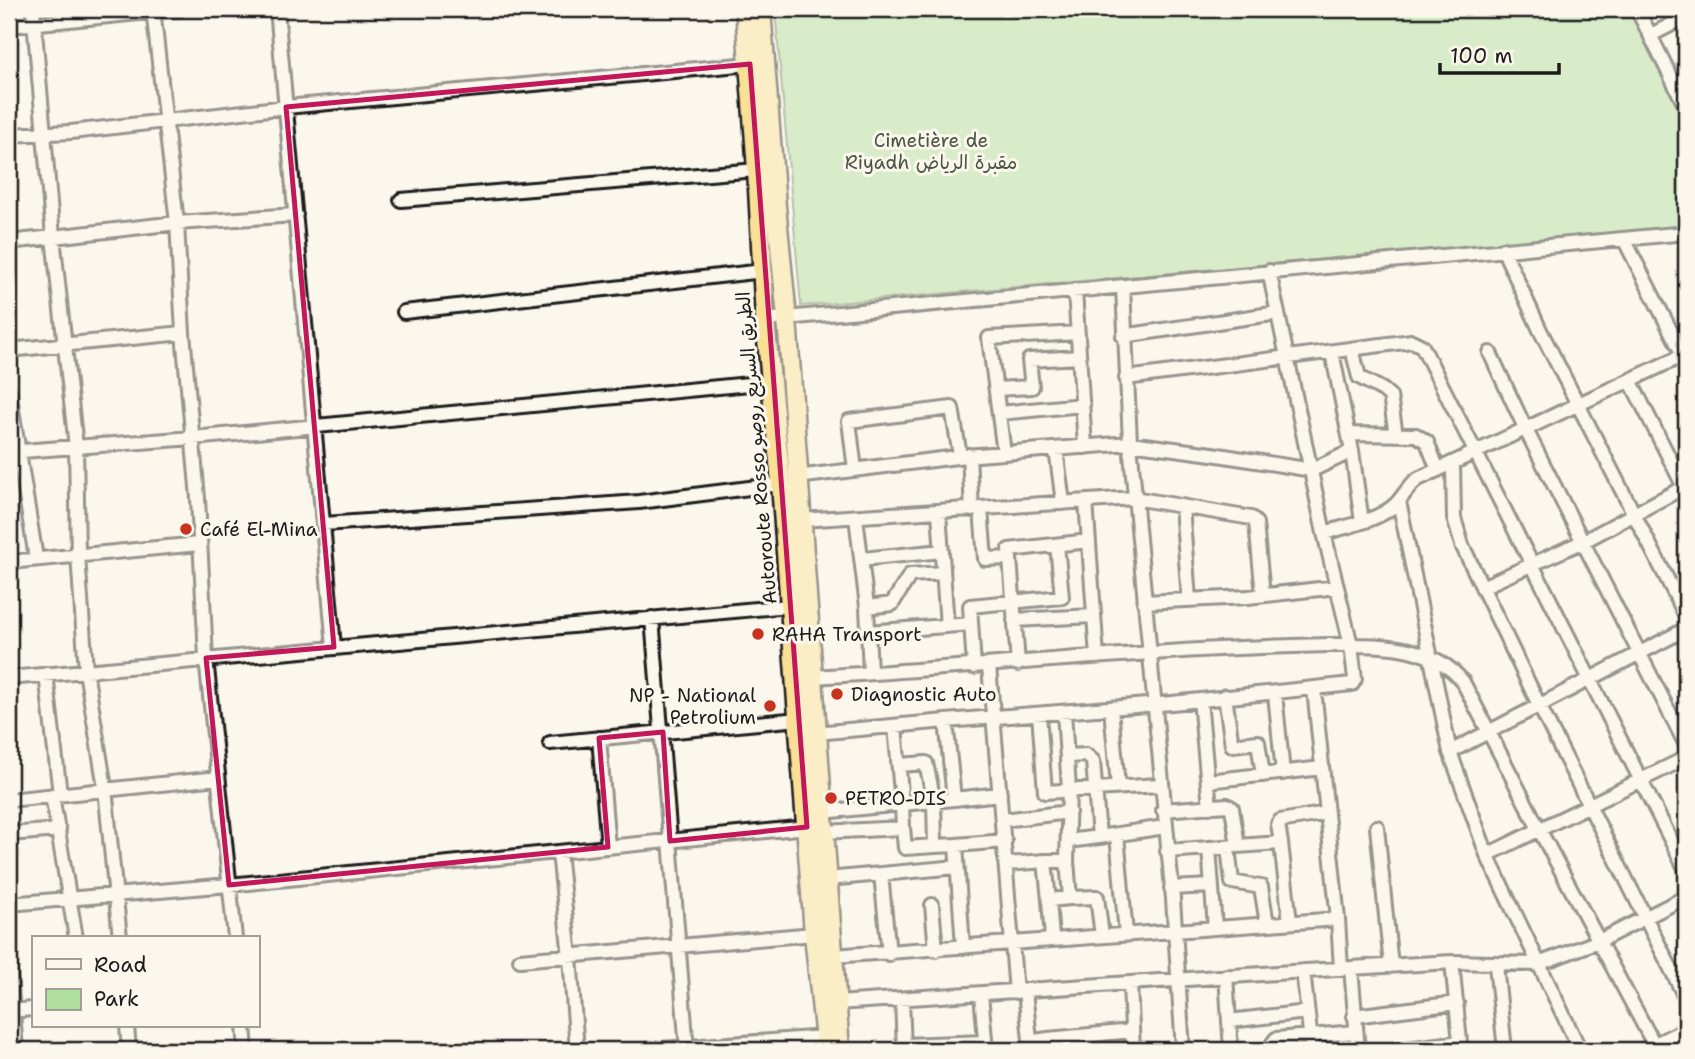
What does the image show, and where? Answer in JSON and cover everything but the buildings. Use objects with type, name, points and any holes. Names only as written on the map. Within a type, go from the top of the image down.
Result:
[{"type":"highway","name":"Autoroute Rosso الطريق السريع روصو","points":[[745,9],[771,382],[789,481],[801,520],[822,812],[815,830],[814,934],[826,1043]]},
{"type":"highway","name":"Autoroute Rosso الطريق السريع روصو","points":[[761,9],[787,318],[789,606],[799,719],[815,830],[827,879],[841,1050]]},
{"type":"street","points":[[33,9],[53,237],[76,447],[78,555],[86,671],[105,788],[120,936]]},
{"type":"street","points":[[9,26],[179,9]]},
{"type":"street","points":[[277,9],[334,646]]},
{"type":"street","points":[[1637,9],[1686,107]]},
{"type":"street","points":[[154,10],[177,223],[206,658],[235,936]]},
{"type":"street","points":[[1651,35],[1686,17]]},
{"type":"street","points":[[9,135],[750,64]]},
{"type":"street","points":[[401,200],[757,170]]},
{"type":"street","points":[[9,242],[177,223],[296,215]]},
{"type":"street","points":[[765,320],[1503,249],[1685,235]]},
{"type":"street","points":[[1325,533],[1362,522],[1394,506],[1412,483],[1438,470],[1685,357],[1624,239]]},
{"type":"street","points":[[1503,249],[1540,330],[1686,616]]},
{"type":"street","points":[[404,312],[764,271]]},
{"type":"street","points":[[816,733],[1225,696],[1275,694],[1352,684],[1355,679],[1351,645],[1269,271]]},
{"type":"street","points":[[1123,286],[1123,336],[1134,498],[1175,932],[1183,1050]]},
{"type":"street","points":[[1075,290],[1085,447]]},
{"type":"street","points":[[1123,336],[1278,313]]},
{"type":"street","points":[[9,350],[183,333]]},
{"type":"street","points":[[1004,453],[989,338],[1078,333]]},
{"type":"street","points":[[1126,378],[1418,342],[1686,870]]},
{"type":"street","points":[[1352,349],[1357,374],[1390,396],[1396,435]]},
{"type":"street","points":[[1332,352],[1349,434],[1362,522]]},
{"type":"street","points":[[1490,353],[1526,430],[1686,745]]},
{"type":"street","points":[[996,390],[1032,387],[1029,360],[1079,358]]},
{"type":"street","points":[[1482,587],[1584,541],[1686,488],[1630,380]]},
{"type":"street","points":[[14,452],[193,438],[771,382]]},
{"type":"street","points":[[9,391],[14,452],[36,558]]},
{"type":"street","points":[[999,412],[1083,405]]},
{"type":"street","points":[[855,470],[849,421],[952,408],[965,456],[985,559],[1010,558]]},
{"type":"street","points":[[1349,434],[1416,435],[1427,442],[1438,470]]},
{"type":"street","points":[[324,524],[618,504],[965,456],[1130,443],[1312,470],[1352,451]]},
{"type":"street","points":[[1056,449],[1063,503]]},
{"type":"street","points":[[1453,463],[1454,518],[1462,545],[1686,999]]},
{"type":"street","points":[[801,520],[1134,498],[1251,517],[1254,520],[1263,595]]},
{"type":"street","points":[[1086,501],[1097,657]]},
{"type":"street","points":[[1399,501],[1450,752],[1487,855],[1580,1050]]},
{"type":"street","points":[[1182,506],[1189,600]]},
{"type":"street","points":[[939,512],[947,626]]},
{"type":"street","points":[[856,517],[867,607],[870,673]]},
{"type":"street","points":[[1018,664],[1009,550],[1089,541]]},
{"type":"street","points":[[9,562],[199,544]]},
{"type":"street","points":[[974,667],[970,606],[1062,597],[1057,545]]},
{"type":"street","points":[[862,558],[942,551]]},
{"type":"street","points":[[867,607],[892,604],[910,575],[943,573]]},
{"type":"street","points":[[1144,602],[1263,595],[1337,587]]},
{"type":"street","points":[[9,678],[789,606]]},
{"type":"street","points":[[1014,620],[1094,615]]},
{"type":"street","points":[[652,618],[687,1049]]},
{"type":"street","points":[[868,632],[971,624]]},
{"type":"street","points":[[1450,752],[1686,629]]},
{"type":"street","points":[[812,677],[1278,646],[1351,645],[1407,650],[1431,657],[1457,674],[1463,682],[1599,941],[1651,1048],[1686,1028]]},
{"type":"street","points":[[989,666],[1013,942],[1030,1040],[1049,1044],[1132,1031]]},
{"type":"street","points":[[46,674],[59,830],[76,936]]},
{"type":"street","points":[[1314,689],[1338,919],[1358,1050]]},
{"type":"street","points":[[1275,694],[1283,773]]},
{"type":"street","points":[[1225,696],[1232,745],[1258,741],[1263,775]]},
{"type":"street","points":[[1200,700],[1210,807]]},
{"type":"street","points":[[1111,708],[1118,787]]},
{"type":"street","points":[[1064,712],[1068,757],[1067,861],[1070,898]]},
{"type":"street","points":[[1038,714],[1045,792],[1160,785]]},
{"type":"street","points":[[550,743],[799,719]]},
{"type":"street","points":[[946,721],[954,799]]},
{"type":"street","points":[[895,726],[905,848],[1005,841]]},
{"type":"street","points":[[599,738],[608,847]]},
{"type":"street","points":[[1068,757],[1090,756],[1093,761],[1097,788],[1098,837]]},
{"type":"street","points":[[1487,855],[1686,758]]},
{"type":"street","points":[[899,765],[926,763],[934,801],[936,846]]},
{"type":"street","points":[[1208,781],[1322,768]]},
{"type":"street","points":[[9,800],[218,778]]},
{"type":"street","points":[[822,812],[1000,794]]},
{"type":"street","points":[[1163,810],[1227,806],[1232,808],[1232,882],[1261,887],[1267,924]]},
{"type":"street","points":[[1003,820],[1069,812]]},
{"type":"street","points":[[1290,922],[1278,824],[1280,821],[1327,813]]},
{"type":"street","points":[[1068,841],[1165,827]]},
{"type":"street","points":[[1377,827],[1391,966]]},
{"type":"street","points":[[9,904],[229,886],[670,841],[815,830],[903,828]]},
{"type":"street","points":[[9,834],[59,830]]},
{"type":"street","points":[[1117,835],[1126,934]]},
{"type":"street","points":[[1167,852],[1281,842]]},
{"type":"street","points":[[956,845],[963,947]]},
{"type":"street","points":[[1209,848],[1214,928]]},
{"type":"street","points":[[559,852],[577,1050]]},
{"type":"street","points":[[1045,861],[1052,939]]},
{"type":"street","points":[[1007,864],[1067,861]]},
{"type":"street","points":[[827,879],[957,867]]},
{"type":"street","points":[[881,874],[888,954]]},
{"type":"street","points":[[1171,888],[1212,886]]},
{"type":"street","points":[[1049,900],[1097,897],[1102,936]]},
{"type":"street","points":[[836,1003],[1452,962],[1538,964],[1599,941],[1686,897]]},
{"type":"street","points":[[932,905],[936,950]]},
{"type":"street","points":[[833,956],[1338,919]]},
{"type":"street","points":[[520,960],[814,934]]},
{"type":"street","points":[[1398,1050],[1460,1046],[1452,962]]},
{"type":"street","points":[[9,964],[16,1050]]},
{"type":"street","points":[[1496,965],[1505,1050]]},
{"type":"street","points":[[1303,971],[1312,1050]]},
{"type":"street","points":[[1226,976],[1231,1050]]},
{"type":"street","points":[[1130,984],[1133,1050]]},
{"type":"street","points":[[902,999],[904,1047],[985,1046],[981,994]]},
{"type":"street","points":[[1354,1016],[1457,1003]]},
{"type":"street","points":[[11,1011],[32,1009]]},
{"type":"street","points":[[1229,1021],[1307,1012]]},
{"type":"street","points":[[127,1028],[129,1050]]},
{"type":"street","points":[[244,1028],[246,1050]]},
{"type":"street","points":[[1273,1050],[1276,1039],[1355,1032]]},
{"type":"street","points":[[648,1050],[826,1043]]},
{"type":"highlighted area","points":[[750,64],[807,827],[670,841],[663,732],[599,738],[608,847],[229,885],[206,658],[334,647],[286,107]]},
{"type":"green space","name":"Cimetière de Riyadh مقبرة الرياض","points":[[775,9],[1633,9],[1686,118],[1686,227],[801,306]]},
{"type":"place","name":"Café El-Mina","points":[[186,529]]},
{"type":"place","name":"RAHA Transport","points":[[758,634]]},
{"type":"place","name":"Diagnostic Auto","points":[[837,694]]},
{"type":"place","name":"NP - National Petrolium","points":[[770,706]]},
{"type":"place","name":"PETRO-DIS","points":[[831,798]]}]
